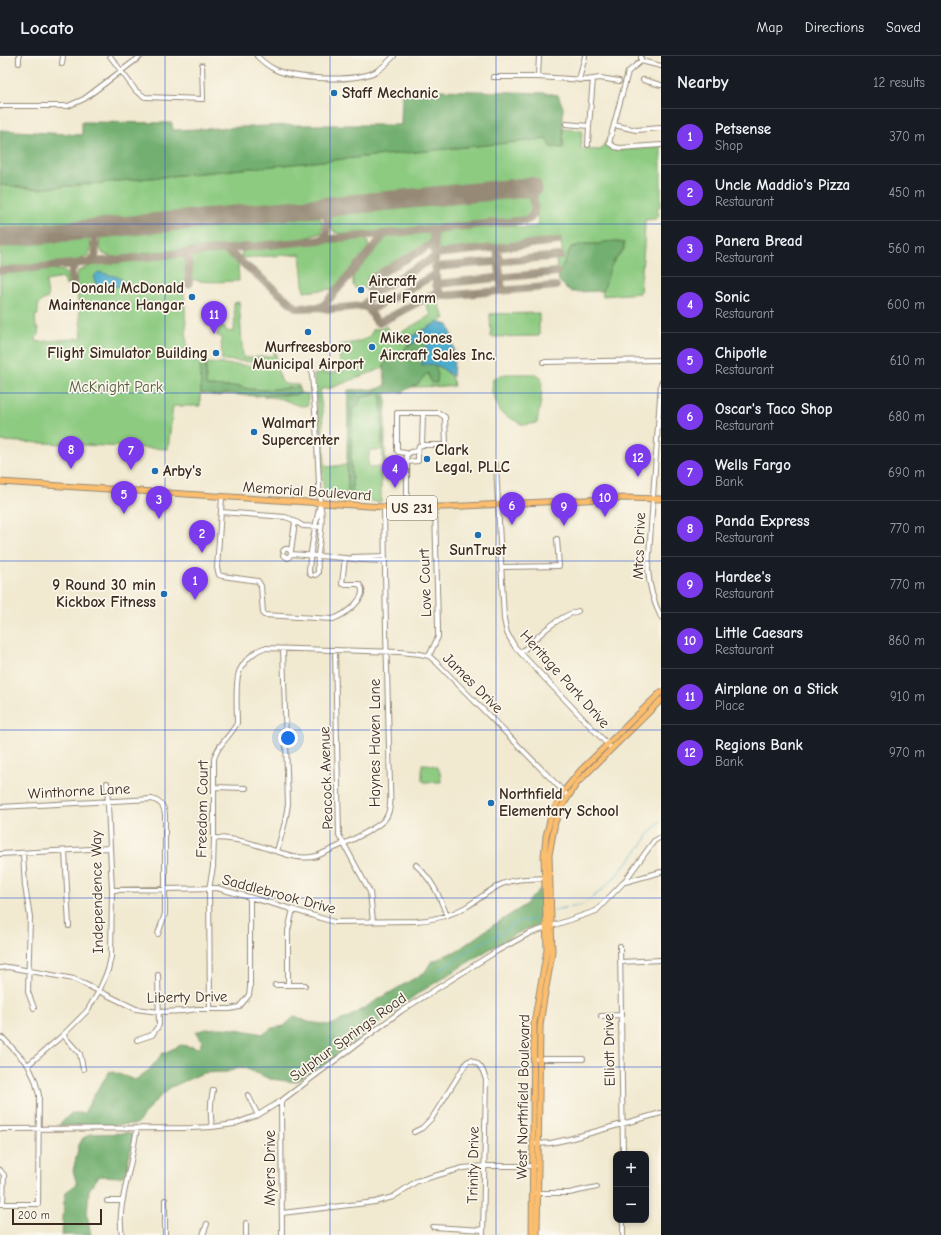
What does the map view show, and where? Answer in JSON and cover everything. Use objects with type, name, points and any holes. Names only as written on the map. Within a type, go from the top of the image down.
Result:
[{"type":"main road","name":"Memorial Boulevard","points":[[0,482],[407,508],[617,498],[661,499]]},
{"type":"main road","name":"West Northfield Boulevard","points":[[547,878],[551,838],[555,822],[568,796],[577,783],[628,724],[661,692]]},
{"type":"main road","name":"West Northfield Boulevard","points":[[537,1235],[537,1059],[541,1012],[552,951],[549,927],[547,878],[544,857],[546,836],[551,816],[563,792],[581,770],[632,728],[661,700]]},
{"type":"main road","points":[[628,724],[632,728]]},
{"type":"main road","name":"West Northfield Boulevard","points":[[532,1235],[536,1193]]},
{"type":"street","points":[[19,56],[19,63]]},
{"type":"street","points":[[62,64],[63,56]]},
{"type":"street","points":[[110,56],[136,90],[145,97],[203,99],[202,65]]},
{"type":"street","points":[[0,106],[68,106],[84,99],[141,56]]},
{"type":"street","points":[[257,56],[273,69],[290,75],[300,77],[339,78],[360,76],[374,72],[383,67],[394,56]]},
{"type":"street","points":[[538,77],[539,56]]},
{"type":"street","points":[[579,80],[585,56]]},
{"type":"street","points":[[641,56],[641,61],[628,72],[609,143],[620,148],[661,145]]},
{"type":"street","points":[[641,61],[661,66]]},
{"type":"street","points":[[493,77],[538,77],[579,80],[600,78],[619,80]]},
{"type":"street","points":[[588,145],[593,79]]},
{"type":"street","points":[[643,80],[661,85]]},
{"type":"street","points":[[566,124],[589,126]]},
{"type":"street","points":[[614,125],[636,130],[661,128]]},
{"type":"street","points":[[543,362],[661,360]]},
{"type":"street","points":[[311,363],[320,503],[318,527],[310,555],[309,572],[313,575],[318,573],[318,556],[321,539],[318,527]]},
{"type":"street","name":"Mtcs Drive","points":[[661,383],[649,581],[654,603],[661,617]]},
{"type":"street","points":[[407,455],[404,452],[398,452],[397,450],[397,413],[439,414],[445,417],[446,445],[422,445]]},
{"type":"street","points":[[407,462],[418,461],[419,446],[422,445],[423,414]]},
{"type":"street","points":[[407,455],[411,452],[418,451]]},
{"type":"street","points":[[407,455],[407,508]]},
{"type":"street","name":"Heritage Park Drive","points":[[496,465],[504,622],[507,633],[515,647],[609,746]]},
{"type":"street","points":[[222,497],[218,572],[222,576],[258,581],[261,586],[264,615],[333,619],[341,615],[359,600],[363,591],[359,584],[342,584],[345,558]]},
{"type":"street","name":"Haynes Haven Lane","points":[[214,838],[232,838],[292,856],[310,858],[376,826],[385,819],[389,811],[390,785],[384,507]]},
{"type":"street","name":"Love Court","points":[[429,656],[438,637],[434,507]]},
{"type":"street","points":[[221,512],[278,516],[291,519],[303,526],[318,527]]},
{"type":"street","points":[[295,522],[291,552],[288,558],[283,553],[287,548],[291,552],[318,556],[385,558]]},
{"type":"street","points":[[502,567],[558,566],[558,539]]},
{"type":"street","points":[[521,653],[553,624],[564,616],[578,611]]},
{"type":"street","name":"Freedom Court","points":[[210,1008],[209,889],[213,867],[215,753],[237,723],[237,680],[239,671],[257,650],[264,648],[283,649]]},
{"type":"street","points":[[278,851],[288,804],[283,649]]},
{"type":"street","name":"James Drive","points":[[283,649],[386,651],[429,656],[568,796]]},
{"type":"street","name":"Peacock Avenue","points":[[335,650],[339,835],[370,892],[374,922]]},
{"type":"street","name":"Independence Way","points":[[28,1065],[63,1035],[87,1011],[99,991],[108,970],[111,957],[112,890],[107,783]]},
{"type":"street","points":[[214,787],[246,788]]},
{"type":"street","name":"Winthorne Lane","points":[[0,807],[152,799],[160,802],[164,808],[165,814],[165,889]]},
{"type":"street","name":"Sulphur Springs Road","points":[[0,1129],[212,1127],[234,1124],[258,1115],[281,1101],[401,1011],[497,951],[523,936],[596,911],[624,882],[654,841],[661,837]]},
{"type":"street","points":[[0,854],[23,854],[110,848]]},
{"type":"street","points":[[65,851],[69,926]]},
{"type":"street","points":[[23,854],[25,886],[30,917],[28,992],[34,1008]]},
{"type":"street","points":[[416,865],[427,874],[436,888],[447,916]]},
{"type":"street","points":[[624,882],[661,872]]},
{"type":"street","name":"Saddlebrook Drive","points":[[112,890],[226,890],[334,922],[374,922],[428,920],[447,916],[466,907],[502,885],[515,880],[547,878]]},
{"type":"street","points":[[158,934],[165,914],[165,889]]},
{"type":"street","name":"Liberty Drive","points":[[0,968],[29,971],[74,979],[136,1009],[159,1012],[184,1012],[197,1008],[230,1009],[240,1007],[249,995],[250,988],[250,897]]},
{"type":"street","points":[[288,985],[288,931],[293,909]]},
{"type":"street","name":"Elliott Drive","points":[[620,946],[623,1151]]},
{"type":"street","points":[[620,962],[661,960]]},
{"type":"street","points":[[137,1040],[152,1035],[159,1025],[158,975]]},
{"type":"street","points":[[275,985],[306,985]]},
{"type":"street","points":[[601,1016],[621,1016]]},
{"type":"street","points":[[63,1035],[80,1054],[83,1069]]},
{"type":"street","points":[[0,1037],[4,1039],[28,1065],[35,1080],[39,1095],[38,1204],[2,1204],[4,1175],[0,1170]]},
{"type":"street","points":[[537,1059],[583,1059]]},
{"type":"street","name":"Trinity Drive","points":[[414,1132],[426,1125],[432,1118],[469,1060],[477,1062],[484,1071],[486,1080],[483,1235]]},
{"type":"street","points":[[212,1127],[210,1101],[213,1090]]},
{"type":"street","points":[[248,1095],[258,1115]]},
{"type":"street","name":"Myers Drive","points":[[281,1101],[282,1235]]},
{"type":"street","points":[[536,1144],[551,1143],[569,1139],[661,1114]]},
{"type":"street","points":[[122,1235],[120,1224],[121,1201],[128,1175],[137,1128]]},
{"type":"street","points":[[282,1213],[375,1202],[393,1197],[418,1181],[463,1168],[485,1166],[536,1166]]},
{"type":"street","points":[[536,1193],[569,1193],[597,1187]]},
{"type":"street","points":[[165,1200],[166,1235]]},
{"type":"street","points":[[107,1201],[121,1201]]},
{"type":"street","points":[[246,1223],[246,1235]]},
{"type":"street","points":[[623,1223],[623,1235]]},
{"type":"street","points":[[204,1235],[206,1224]]},
{"type":"street","points":[[433,1227],[483,1230]]},
{"type":"green space","points":[[402,89],[546,93],[558,95],[563,107],[563,148],[550,147],[547,139],[39,189],[0,185],[0,130],[82,135],[82,122],[172,123],[173,130],[290,125],[401,125]]},
{"type":"green space","points":[[563,129],[582,130],[581,149],[601,150],[607,140],[613,149],[622,150],[661,146],[661,206],[657,208],[659,216],[655,219],[645,220],[640,293],[602,296],[611,266],[624,250],[624,243],[604,242],[599,244],[583,244],[571,247],[558,275],[556,260],[557,258],[563,258],[561,238],[441,250],[436,245],[437,234],[443,231],[510,224],[521,228],[535,227],[538,225],[533,179],[0,231],[0,185],[39,189],[548,139],[550,147],[563,148]]},
{"type":"green space","points":[[526,194],[530,198],[532,210],[527,217],[348,235],[334,232],[330,223],[332,213]]},
{"type":"green space","points":[[319,214],[323,224],[321,233],[302,239],[143,253],[150,254],[117,258],[103,254],[99,246],[101,235]]},
{"type":"green space","points":[[425,232],[431,237],[428,244],[369,277],[368,287],[365,289],[362,285],[356,289],[353,285],[353,276],[384,239],[391,236]]},
{"type":"green space","points":[[87,236],[91,246],[89,256],[76,261],[0,269],[0,245]]},
{"type":"green space","points":[[362,239],[368,242],[368,249],[347,275],[332,289],[304,292],[300,254],[242,258],[241,255],[243,251],[248,250]]},
{"type":"green space","points":[[615,241],[624,243],[623,250],[618,255],[610,269],[603,291],[572,292],[559,281],[558,275],[571,248],[583,244],[599,244]]},
{"type":"green space","points":[[224,253],[238,263],[239,281],[207,282],[191,278],[191,261],[193,256]]},
{"type":"green space","name":"McKnight Park","points":[[181,256],[186,259],[186,285],[184,289],[187,347],[196,354],[198,358],[202,358],[200,406],[173,406],[168,449],[0,441],[0,274],[51,269],[65,271],[68,279],[68,284],[66,286],[64,278],[46,281],[48,298],[43,300],[38,305],[38,315],[35,315],[36,328],[39,328],[38,336],[36,337],[37,342],[82,338],[76,282],[78,271],[93,265]]},
{"type":"green space","points":[[437,296],[439,306],[445,318],[411,337],[408,345],[400,356],[393,358],[384,364],[383,368],[331,388],[321,389],[320,395],[325,464],[326,467],[346,465],[347,462],[348,499],[328,497],[324,495],[314,375],[324,372],[325,374],[339,372],[341,369],[338,345],[358,342],[368,337],[373,329],[381,329],[386,326],[393,337],[431,315],[425,303]]},
{"type":"green space","points":[[239,302],[243,358],[274,356],[274,345],[277,362],[222,360],[221,336],[217,336],[217,332],[219,332],[219,327],[225,327],[226,331],[234,332],[234,303]]},
{"type":"green space","points":[[539,313],[539,336],[491,337],[490,314]]},
{"type":"green space","points":[[422,338],[427,344],[422,356],[426,359],[422,365],[429,363],[435,365],[438,374],[437,383],[431,383],[428,373],[420,382],[404,392],[386,393],[386,470],[383,470],[381,393],[360,398],[359,405],[352,409],[351,462],[353,499],[348,499],[348,390],[377,389],[385,386],[384,364],[393,358],[400,356],[406,347]]},
{"type":"green space","points":[[203,363],[206,363],[206,386],[239,386],[248,389],[264,390],[299,387],[300,393],[295,395],[276,394],[257,396],[225,394],[218,396],[201,393],[200,367]]},
{"type":"green space","points":[[206,363],[275,367],[277,368],[284,384],[299,385],[299,387],[264,390],[248,389],[239,386],[206,386]]},
{"type":"green space","points":[[435,365],[448,373],[454,386],[410,387],[419,383],[422,377],[428,373],[431,378],[438,374]]},
{"type":"green space","points":[[506,374],[537,374],[542,379],[541,400],[537,423],[523,425],[501,413],[492,392],[493,378]]},
{"type":"green space","points":[[300,393],[308,394],[308,405],[299,406],[283,399],[265,397],[263,395],[288,395]]},
{"type":"green space","points":[[381,393],[382,450],[370,450],[368,461],[369,468],[381,467],[381,502],[353,500],[351,462],[352,409],[359,405],[360,398]]},
{"type":"green space","points":[[422,764],[437,767],[440,773],[441,782],[424,782],[422,780]]},
{"type":"green space","points":[[540,889],[543,911],[538,925],[518,933],[488,950],[417,994],[328,1062],[295,1082],[270,1079],[242,1067],[227,1072],[203,1073],[171,1087],[152,1104],[137,1124],[58,1126],[71,1113],[84,1113],[110,1071],[135,1080],[149,1070],[162,1054],[181,1045],[199,1048],[202,1041],[196,1032],[212,1028],[221,1028],[263,1034],[273,1028],[284,1026],[295,1016],[308,1022],[330,1025],[347,1018],[425,972],[431,962],[458,950],[524,906]]},
{"type":"green space","points":[[130,1133],[133,1137],[126,1174],[120,1177],[99,1176],[89,1190],[87,1215],[91,1235],[62,1235],[66,1192],[77,1184],[73,1171],[79,1145],[83,1138],[91,1134]]},
{"type":"water","points":[[98,272],[118,277],[128,284],[112,287],[96,284],[94,279]]},
{"type":"water","points":[[438,322],[448,325],[451,331],[454,351],[453,377],[439,366],[431,364],[421,365],[425,359],[422,356],[427,344],[422,338],[409,345],[411,337]]},
{"type":"waterway","points":[[553,911],[561,908],[580,906],[599,892],[621,871],[652,830],[661,821]]},
{"type":"waterway","points":[[439,971],[475,946],[501,933],[519,921],[533,920],[543,916]]},
{"type":"taxiway","points":[[0,271],[527,220],[531,218],[534,211],[532,187]]},
{"type":"taxiway","points":[[315,208],[323,210],[328,226],[326,235],[320,240]]},
{"type":"taxiway","points":[[90,262],[96,253],[94,241],[95,233],[102,228]]},
{"type":"taxiway","points":[[433,229],[435,259]]},
{"type":"taxiway","points":[[85,230],[90,231],[94,236]]},
{"type":"taxiway","points":[[223,250],[228,251],[297,308],[321,307],[384,235],[387,234]]},
{"type":"taxiway","points":[[435,254],[558,241]]},
{"type":"taxiway","points":[[370,295],[370,281],[372,278],[434,243]]},
{"type":"taxiway","points":[[497,248],[502,291]]},
{"type":"taxiway","points":[[189,284],[188,255],[190,253]]},
{"type":"taxiway","points":[[435,267],[560,256]]},
{"type":"taxiway","points":[[435,257],[370,295],[369,299],[362,306],[368,308],[376,321],[379,323],[439,291],[436,284],[436,274]]},
{"type":"taxiway","points":[[73,284],[72,270],[77,264]]},
{"type":"taxiway","points":[[368,308],[374,308],[436,274],[436,270]]},
{"type":"taxiway","points":[[436,284],[556,272]]},
{"type":"taxiway","points":[[439,291],[442,296],[556,286]]},
{"type":"taxiway","points":[[321,307],[329,309],[362,306]]},
{"type":"runway","points":[[0,238],[532,187]]},
{"type":"place","name":"Staff Mechanic","points":[[334,93]]},
{"type":"place","name":"Aircraft Fuel Farm","points":[[361,290]]},
{"type":"place","name":"Donald McDonald Maintenance Hangar","points":[[192,297]]},
{"type":"place","name":"Murfreesboro Municipal Airport","points":[[308,332]]},
{"type":"place","name":"Airplane on a Stick","points":[[214,334]]},
{"type":"place","name":"Mike Jones Aircraft Sales Inc.","points":[[372,347]]},
{"type":"place","name":"Flight Simulator Building","points":[[216,353]]},
{"type":"place","name":"Walmart Supercenter","points":[[254,432]]},
{"type":"place","name":"Clark Legal, PLLC","points":[[427,459]]},
{"type":"place","name":"Panda Express","points":[[71,469]]},
{"type":"place","name":"Wells Fargo","points":[[131,470]]},
{"type":"place","name":"Arby's","points":[[155,471]]},
{"type":"place","name":"Regions Bank","points":[[638,477]]},
{"type":"place","name":"Sonic","points":[[395,488]]},
{"type":"place","name":"Chipotle","points":[[124,514]]},
{"type":"place","name":"Little Caesars","points":[[605,517]]},
{"type":"place","name":"Panera Bread","points":[[159,519]]},
{"type":"place","name":"Oscar's Taco Shop","points":[[512,525]]},
{"type":"place","name":"Hardee's","points":[[564,526]]},
{"type":"place","name":"SunTrust","points":[[478,535]]},
{"type":"place","name":"Uncle Maddio's Pizza","points":[[202,553]]},
{"type":"place","name":"9 Round 30 min Kickbox Fitness","points":[[164,594]]},
{"type":"place","name":"Petsense","points":[[195,600]]},
{"type":"place","name":"Northfield Elementary School","points":[[491,803]]}]
